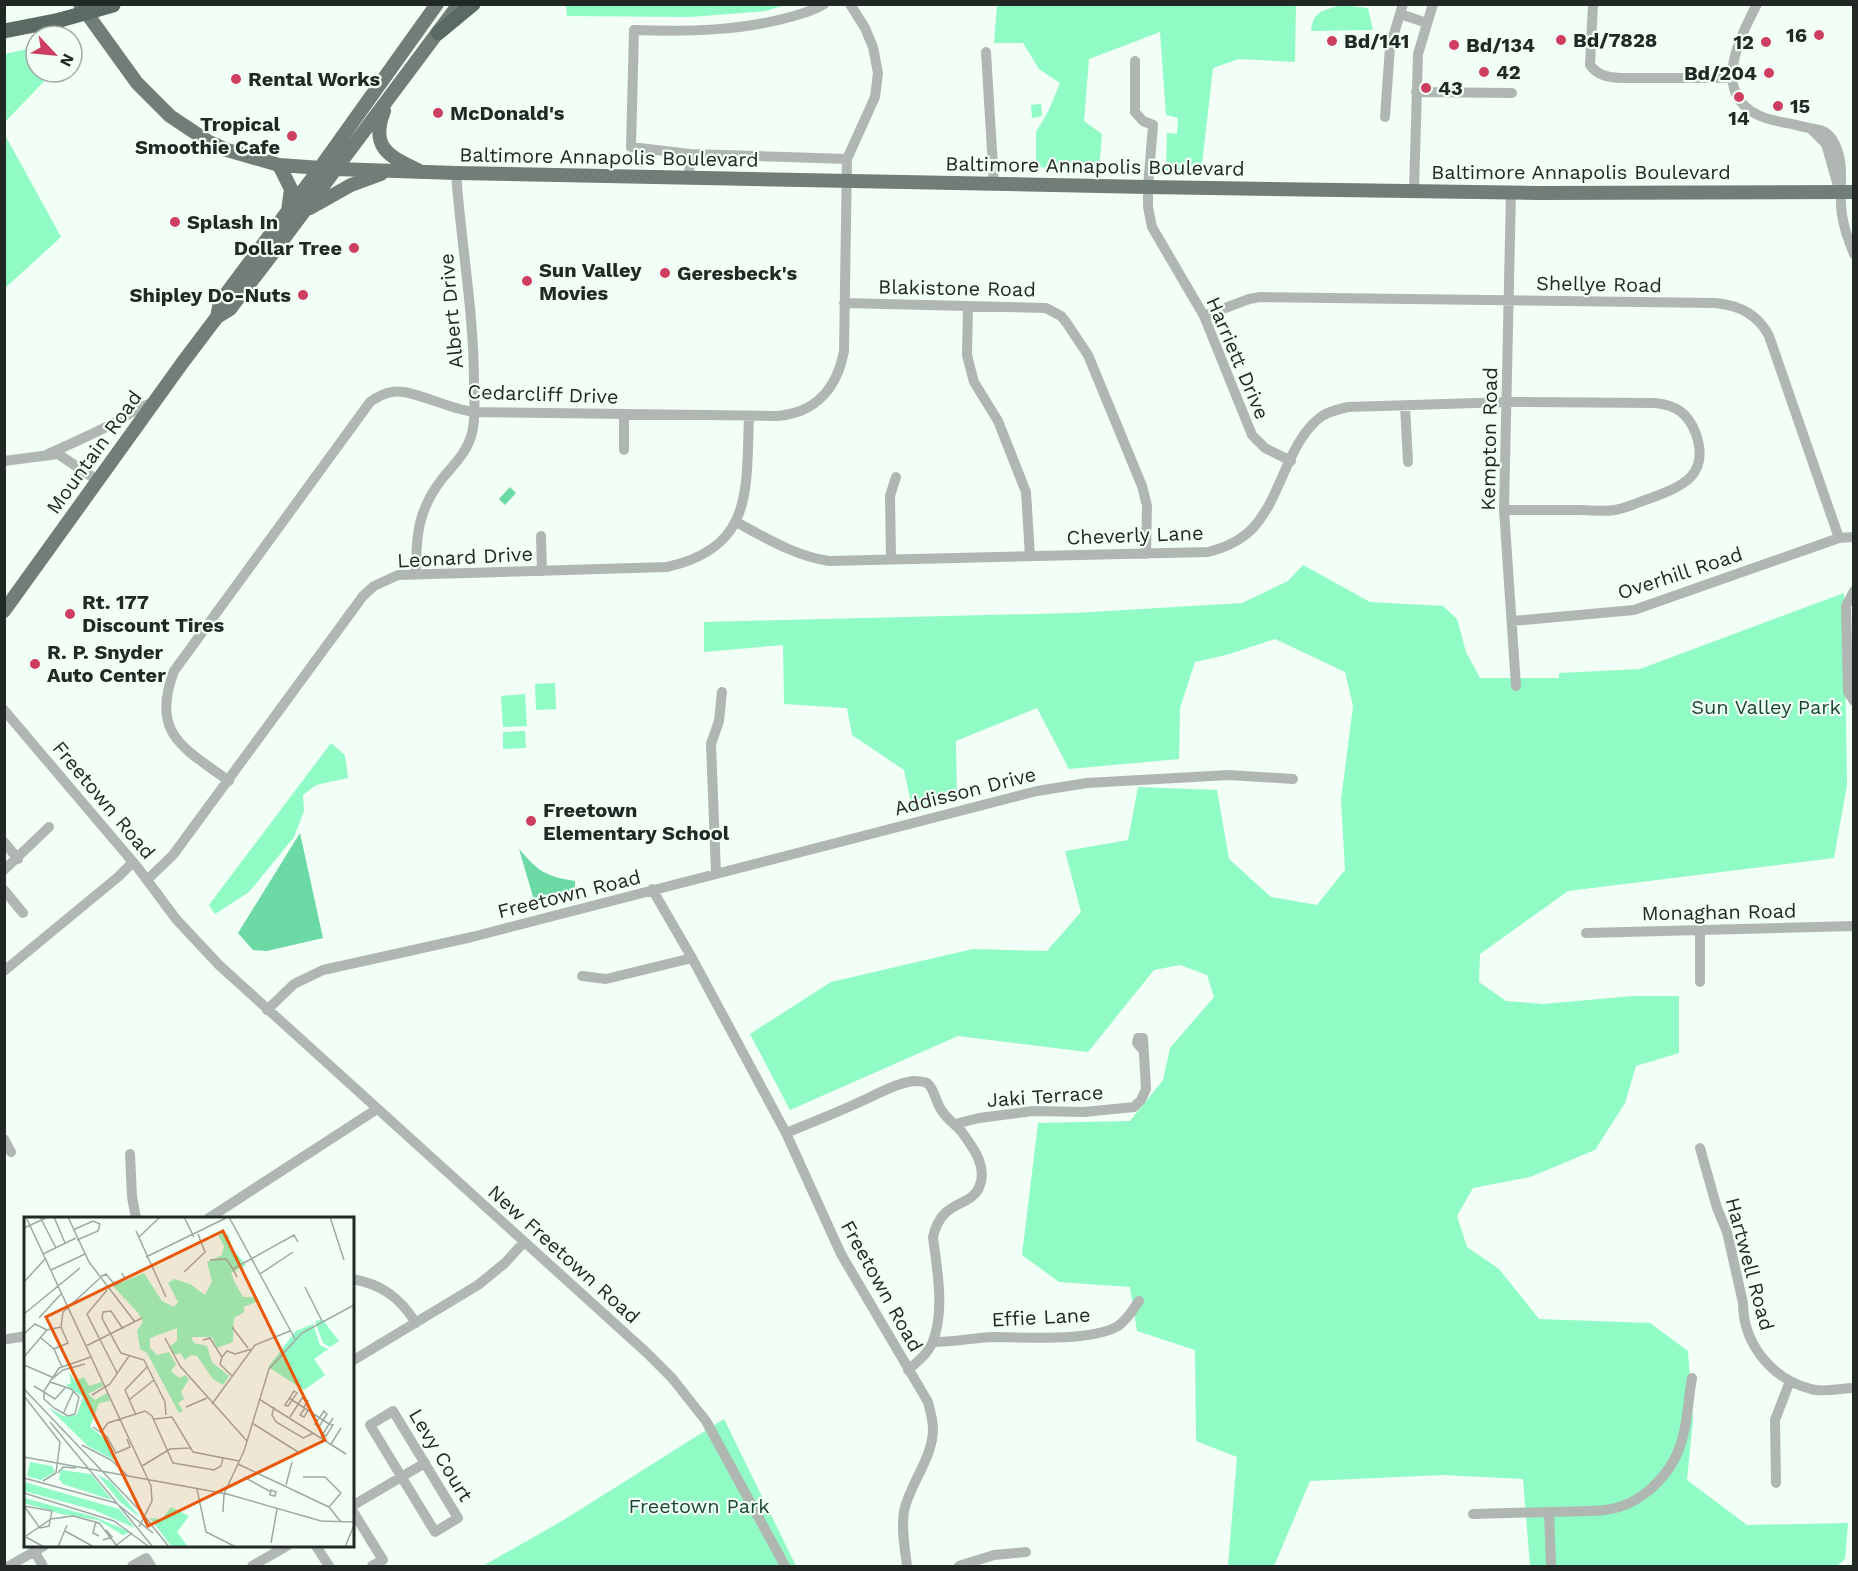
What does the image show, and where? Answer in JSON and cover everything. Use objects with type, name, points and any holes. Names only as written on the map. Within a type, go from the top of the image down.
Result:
[{"type":"highway","points":[[438,33],[473,4]]},
{"type":"highway","points":[[4,31],[60,20],[114,5]]},
{"type":"main road","name":"Baltimore Annapolis Boulevard","points":[[80,4],[137,84],[170,116],[209,142],[279,165],[456,173],[1148,187],[1511,192],[1847,192]]},
{"type":"main road","name":"Mountain Road","points":[[217,317],[220,302],[438,4]]},
{"type":"main road","name":"Mountain Road","points":[[4,610],[217,317],[230,309],[459,4]]},
{"type":"main road","points":[[390,97],[378,126],[380,142],[395,159],[422,172]]},
{"type":"main road","points":[[279,165],[291,189],[288,211]]},
{"type":"main road","points":[[304,212],[351,185],[389,171]]},
{"type":"street","points":[[824,4],[797,15],[753,26],[677,31],[634,30],[632,147],[690,154],[848,159],[875,97],[878,74],[873,47],[865,28],[850,4]]},
{"type":"street","points":[[1414,190],[1418,54],[1433,4]]},
{"type":"street","points":[[1593,4],[1590,65],[1599,74],[1620,78],[1732,78]]},
{"type":"street","points":[[1757,4],[1737,45],[1732,68],[1732,78],[1739,98],[1746,108],[1757,115],[1811,128],[1826,144],[1847,192],[1842,217],[1854,255]]},
{"type":"street","points":[[1384,117],[1390,47],[1402,9],[1427,23]]},
{"type":"street","points":[[986,52],[994,184]]},
{"type":"street","name":"Harriett Drive","points":[[1135,61],[1135,111],[1143,121],[1153,125],[1148,187],[1148,207],[1152,227],[1204,316],[1252,435],[1265,448],[1291,461]]},
{"type":"street","points":[[1416,92],[1512,93]]},
{"type":"street","points":[[689,178],[690,154]]},
{"type":"street","name":"Cedarcliff Drive","points":[[229,781],[183,747],[175,738],[165,712],[165,700],[174,671],[370,402],[380,395],[393,391],[474,412],[749,417],[780,416],[799,412],[820,400],[834,383],[841,367],[844,351],[843,303],[848,159]]},
{"type":"street","name":"Albert Drive","points":[[416,573],[417,533],[421,513],[432,493],[459,461],[473,431],[474,340],[456,173]]},
{"type":"street","name":"Kempton Road","points":[[1511,192],[1504,510],[1516,686]]},
{"type":"street","name":"Shellye Road","points":[[1204,316],[1249,298],[1260,297],[1728,304],[1758,319],[1764,326],[1839,538]]},
{"type":"street","name":"Blakistone Road","points":[[843,303],[1046,308],[1061,316],[1094,366],[1142,486],[1147,506],[1146,554]]},
{"type":"street","points":[[968,307],[969,367],[974,382],[998,421],[1026,492],[1030,556]]},
{"type":"street","points":[[48,454],[120,420],[140,406],[154,402]]},
{"type":"street","name":"Cheverly Lane","points":[[736,522],[790,550],[812,559],[829,561],[1208,552],[1223,548],[1238,540],[1253,528],[1262,516],[1306,433],[1324,414],[1348,407],[1508,402],[1667,405],[1681,410],[1695,430],[1700,452],[1696,470],[1686,483],[1678,488],[1617,510],[1504,510]]},
{"type":"street","points":[[1405,406],[1408,462]]},
{"type":"street","points":[[624,415],[624,450]]},
{"type":"street","name":"Leonard Drive","points":[[147,880],[173,855],[363,596],[374,586],[398,575],[416,573],[667,567],[684,563],[713,549],[724,539],[736,522],[743,505],[747,483],[749,417]]},
{"type":"street","points":[[4,461],[58,454],[65,456],[97,480]]},
{"type":"street","points":[[891,559],[890,496],[896,477]]},
{"type":"street","points":[[541,536],[542,571]]},
{"type":"street","name":"Overhill Road","points":[[1512,621],[1634,610],[1839,538],[1854,537]]},
{"type":"street","points":[[1854,591],[1846,606],[1848,692],[1854,701]]},
{"type":"street","points":[[716,874],[711,744],[719,721],[722,692]]},
{"type":"street","name":"Freetown Road","points":[[4,710],[133,862],[187,932],[267,1010],[294,984],[323,970],[472,937],[652,889],[692,958],[786,1133],[841,1254],[928,1402],[933,1429],[929,1449],[909,1495],[904,1513],[903,1530],[907,1566]]},
{"type":"street","name":"Addisson Drive","points":[[652,889],[1037,791],[1087,783],[1228,775],[1293,779]]},
{"type":"street","points":[[4,870],[49,827]]},
{"type":"street","points":[[4,842],[18,859]]},
{"type":"street","points":[[4,970],[118,877],[133,862]]},
{"type":"street","points":[[4,890],[23,913]]},
{"type":"street","name":"Monaghan Road","points":[[1586,933],[1854,926]]},
{"type":"street","points":[[1700,930],[1700,982]]},
{"type":"street","points":[[582,976],[606,979],[692,958]]},
{"type":"street","name":"New Freetown Road","points":[[267,1010],[661,1366],[706,1421],[785,1566]]},
{"type":"street","name":"Jaki Terrace","points":[[955,1124],[979,1118],[1033,1112],[1084,1112],[1134,1107],[1141,1100],[1146,1089],[1143,1050]]},
{"type":"street","points":[[786,1133],[911,1082],[927,1084],[942,1112],[955,1124],[977,1155],[980,1184],[972,1197],[943,1213],[935,1228],[933,1237],[939,1303],[933,1342],[920,1360],[908,1370]]},
{"type":"street","points":[[211,1217],[377,1109]]},
{"type":"street","points":[[4,1138],[11,1152]]},
{"type":"street","name":"Hartwell Road","points":[[1700,1148],[1717,1208],[1727,1232],[1743,1303],[1743,1313],[1753,1346],[1769,1367],[1790,1381],[1813,1390],[1854,1388]]},
{"type":"street","points":[[130,1154],[132,1197],[136,1217]]},
{"type":"street","points":[[354,1360],[478,1285],[505,1263],[524,1242]]},
{"type":"street","points":[[354,1280],[381,1287],[395,1296],[416,1323]]},
{"type":"street","name":"Effie Lane","points":[[933,1342],[1100,1333],[1119,1325],[1139,1301]]},
{"type":"street","points":[[8,1339],[24,1336]]},
{"type":"street","points":[[1473,1514],[1606,1510],[1629,1504],[1645,1494],[1668,1470],[1681,1443],[1692,1378]]},
{"type":"street","points":[[1776,1483],[1775,1420],[1790,1381]]},
{"type":"street","name":"Levy Court","points":[[393,1411],[458,1518],[435,1532],[401,1477],[370,1425],[393,1411]]},
{"type":"street","points":[[354,1507],[425,1463]]},
{"type":"street","points":[[354,1511],[383,1560],[372,1566]]},
{"type":"street","points":[[1549,1512],[1551,1566]]},
{"type":"street","points":[[317,1547],[329,1566]]},
{"type":"street","points":[[9,1566],[39,1548],[43,1566]]},
{"type":"street","points":[[252,1566],[270,1550]]},
{"type":"street","points":[[959,1566],[994,1555],[1026,1552]]},
{"type":"street","points":[[132,1566],[146,1558],[151,1566]]},
{"type":"green space","points":[[566,4],[784,5],[766,11],[690,17],[567,16]]},
{"type":"green space","points":[[997,5],[1296,5],[1295,62],[1239,59],[1213,68],[1201,173],[1166,170],[1167,133],[1177,134],[1178,118],[1166,115],[1160,32],[1089,59],[1084,121],[1102,134],[1099,171],[1036,167],[1036,132],[1049,110],[1060,83],[1039,69],[1023,43],[994,43]]},
{"type":"green space","points":[[1341,5],[1368,8],[1373,30],[1311,31],[1314,19],[1320,12]]},
{"type":"green space","points":[[24,50],[24,84],[41,84],[5,122],[5,54]]},
{"type":"green space","points":[[1041,104],[1042,116],[1032,118],[1031,105]]},
{"type":"green space","points":[[4,133],[61,237],[5,288],[4,288]]},
{"type":"green space","name":"Sun Valley Park","points":[[1303,565],[1370,602],[1443,606],[1457,619],[1466,652],[1480,678],[1559,678],[1559,673],[1640,669],[1844,593],[1847,785],[1834,858],[1568,891],[1480,954],[1479,982],[1506,1001],[1543,1004],[1633,996],[1679,996],[1679,1053],[1636,1066],[1625,1103],[1595,1150],[1530,1177],[1473,1188],[1457,1216],[1467,1247],[1499,1269],[1539,1319],[1650,1323],[1688,1351],[1693,1419],[1687,1480],[1747,1525],[1848,1523],[1845,1559],[1837,1566],[1530,1566],[1523,1479],[1443,1475],[1310,1481],[1274,1566],[1228,1566],[1237,1457],[1196,1441],[1195,1350],[1137,1331],[1130,1287],[1059,1282],[1022,1255],[1038,1123],[1130,1121],[1163,1080],[1170,1048],[1214,997],[1207,975],[1180,965],[1154,970],[1088,1052],[958,1036],[790,1110],[750,1034],[831,982],[973,949],[1047,951],[1081,912],[1065,851],[1128,840],[1138,787],[1217,790],[1229,859],[1271,897],[1317,905],[1345,870],[1341,800],[1353,706],[1345,672],[1275,639],[1226,655],[1195,662],[1180,708],[1179,759],[1069,769],[1037,708],[956,741],[957,800],[913,813],[904,770],[852,735],[847,708],[784,704],[783,645],[704,652],[704,622],[1074,613],[1242,603],[1288,581]]},
{"type":"green space","points":[[555,683],[556,709],[536,710],[535,684]]},
{"type":"green space","points":[[525,694],[527,726],[503,727],[501,696]]},
{"type":"green space","points":[[525,731],[526,748],[503,749],[503,732]]},
{"type":"green space","points":[[331,743],[345,755],[348,778],[316,785],[303,795],[304,811],[294,837],[249,892],[215,914],[209,905]]},
{"type":"green space","name":"Freetown Park","points":[[724,1419],[796,1566],[483,1566],[562,1521]]},
{"type":"shaded area","points":[[510,487],[516,493],[505,505],[499,499]]},
{"type":"shaded area","points":[[300,833],[323,938],[267,951],[253,950],[238,933]]},
{"type":"shaded area","points":[[519,849],[543,872],[575,881],[575,893],[534,900]]},
{"type":"place","name":"16","points":[[1819,35]]},
{"type":"place","name":"Bd/7828","points":[[1561,40]]},
{"type":"place","name":"Bd/141","points":[[1332,41]]},
{"type":"place","name":"12","points":[[1766,42]]},
{"type":"place","name":"Bd/134","points":[[1454,45]]},
{"type":"place","name":"42","points":[[1484,72]]},
{"type":"place","name":"Bd/204","points":[[1769,73]]},
{"type":"place","name":"Rental Works","points":[[236,79]]},
{"type":"place","name":"43","points":[[1426,88]]},
{"type":"place","name":"14","points":[[1739,97]]},
{"type":"place","name":"15","points":[[1778,106]]},
{"type":"place","name":"McDonald's","points":[[438,113]]},
{"type":"place","name":"Tropical Smoothie Cafe","points":[[292,136]]},
{"type":"place","name":"Splash In","points":[[175,222]]},
{"type":"place","name":"Dollar Tree","points":[[354,248]]},
{"type":"place","name":"Geresbeck's","points":[[665,273]]},
{"type":"place","name":"Sun Valley Movies","points":[[527,281]]},
{"type":"place","name":"Shipley Do-Nuts","points":[[303,295]]},
{"type":"place","name":"Rt. 177 Discount Tires","points":[[70,614]]},
{"type":"place","name":"R. P. Snyder Auto Center","points":[[35,664]]},
{"type":"place","name":"Freetown Elementary School","points":[[531,821]]}]
